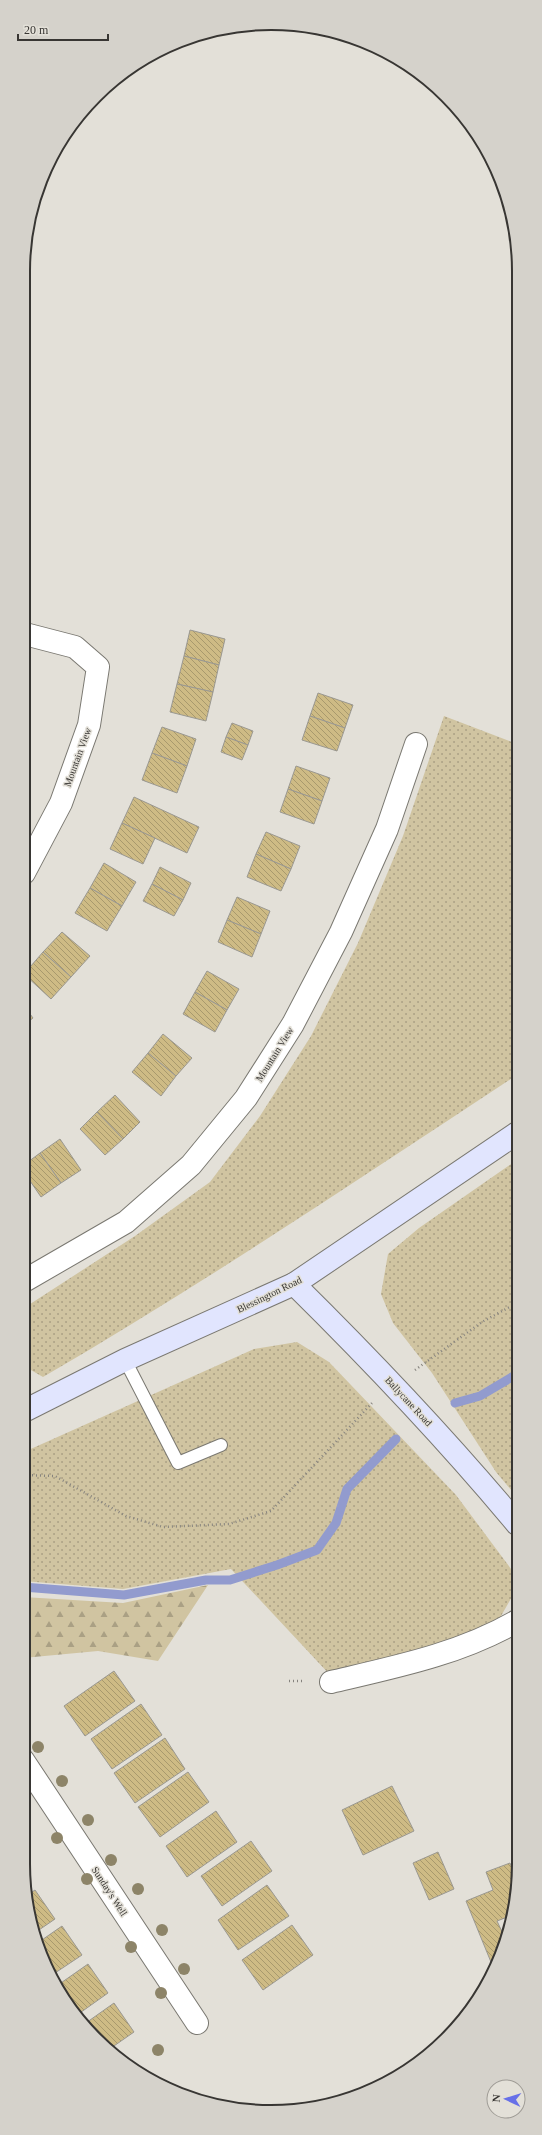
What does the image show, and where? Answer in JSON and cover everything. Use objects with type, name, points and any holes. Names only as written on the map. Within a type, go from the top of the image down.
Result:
[{"type":"main road","name":"Blessington Road","points":[[30,1408],[125,1360],[294,1284],[512,1136]]},
{"type":"main road","name":"Ballycane Road","points":[[294,1284],[394,1384],[482,1482],[512,1518]]},
{"type":"street","name":"Mountain View","points":[[30,635],[75,647],[98,667],[90,725],[61,803],[30,862]]},
{"type":"street","name":"Mountain View","points":[[30,1278],[126,1222],[191,1165],[246,1098],[293,1024],[341,932],[387,829],[416,744]]},
{"type":"street","points":[[331,1682],[426,1659],[495,1633],[512,1623]]},
{"type":"street","name":"Sunday's Well","points":[[30,1771],[197,2023]]},
{"type":"lane","points":[[125,1360],[178,1463],[221,1445]]},
{"type":"path","points":[[30,1475],[54,1476],[126,1516],[163,1527],[229,1524],[271,1511],[367,1407],[394,1384],[452,1345],[482,1322],[512,1306]]},
{"type":"green space","points":[[444,716],[512,742],[512,1078],[341,1191],[163,1305],[43,1377],[30,1369],[30,1304],[135,1236],[210,1182],[260,1116],[311,1036],[358,943],[403,836]]},
{"type":"green space","points":[[512,1163],[512,1491],[496,1472],[432,1373],[393,1323],[381,1294],[388,1254],[419,1228]]},
{"type":"green space","points":[[297,1342],[329,1362],[456,1495],[512,1570],[512,1597],[493,1630],[331,1676],[231,1569],[123,1589],[30,1582],[30,1449],[254,1349]]},
{"type":"green space","points":[[208,1585],[158,1661],[98,1651],[30,1657],[30,1597],[123,1603]]},
{"type":"building","points":[[190,630],[225,639],[219,665],[184,656]]},
{"type":"building","points":[[184,656],[219,665],[213,692],[177,684]]},
{"type":"building","points":[[177,684],[213,692],[206,721],[170,712]]},
{"type":"building","points":[[318,693],[353,705],[345,728],[310,716]]},
{"type":"building","points":[[310,716],[345,728],[337,751],[302,740]]},
{"type":"building","points":[[232,723],[253,731],[248,745],[226,737]]},
{"type":"building","points":[[162,727],[196,739],[187,766],[152,753]]},
{"type":"building","points":[[226,737],[248,745],[242,760],[221,752]]},
{"type":"building","points":[[152,753],[187,766],[177,793],[142,780]]},
{"type":"building","points":[[296,766],[330,778],[322,801],[288,789]]},
{"type":"building","points":[[288,789],[322,801],[314,824],[280,812]]},
{"type":"building","points":[[134,797],[199,827],[187,853],[122,823]]},
{"type":"building","points":[[122,823],[155,838],[143,864],[110,849]]},
{"type":"building","points":[[266,832],[300,846],[291,869],[256,854]]},
{"type":"building","points":[[256,854],[291,869],[281,891],[247,877]]},
{"type":"building","points":[[104,863],[136,882],[122,906],[90,888]]},
{"type":"building","points":[[160,867],[191,883],[183,900],[152,884]]},
{"type":"building","points":[[152,884],[183,900],[174,916],[143,901]]},
{"type":"building","points":[[90,888],[122,906],[107,931],[75,913]]},
{"type":"building","points":[[237,897],[270,911],[261,934],[227,920]]},
{"type":"building","points":[[227,920],[261,934],[252,957],[218,942]]},
{"type":"building","points":[[62,932],[90,956],[71,977],[43,952]]},
{"type":"building","points":[[43,952],[71,977],[51,999],[30,980],[30,967]]},
{"type":"building","points":[[207,971],[239,989],[227,1010],[195,992]]},
{"type":"building","points":[[195,992],[227,1010],[215,1032],[183,1014]]},
{"type":"building","points":[[163,1034],[192,1058],[176,1076],[148,1053]]},
{"type":"building","points":[[148,1053],[176,1076],[161,1096],[132,1072]]},
{"type":"building","points":[[115,1095],[140,1122],[123,1139],[97,1112]]},
{"type":"building","points":[[97,1112],[123,1139],[105,1155],[80,1129]]},
{"type":"building","points":[[60,1139],[81,1170],[61,1183],[40,1153]]},
{"type":"building","points":[[40,1153],[61,1183],[41,1197],[30,1181],[30,1160]]},
{"type":"building","points":[[114,1671],[135,1701],[85,1736],[64,1706]]},
{"type":"building","points":[[141,1704],[162,1735],[112,1769],[91,1739]]},
{"type":"building","points":[[165,1738],[185,1769],[135,1803],[114,1773]]},
{"type":"building","points":[[188,1772],[209,1802],[160,1837],[138,1807]]},
{"type":"building","points":[[392,1786],[414,1831],[363,1855],[342,1810]]},
{"type":"building","points":[[216,1811],[237,1842],[187,1877],[166,1846]]},
{"type":"building","points":[[251,1841],[272,1871],[222,1906],[201,1876]]},
{"type":"building","points":[[438,1852],[454,1889],[429,1900],[413,1863]]},
{"type":"building","points":[[510,1863],[512,1868],[510,1895],[506,1918],[497,1921],[502,1932],[491,1962],[466,1901],[493,1890],[486,1872]]},
{"type":"building","points":[[267,1885],[289,1916],[238,1950],[218,1920]]},
{"type":"building","points":[[35,1890],[55,1919],[39,1930],[35,1911],[32,1892]]},
{"type":"building","points":[[292,1925],[313,1955],[263,1990],[242,1960]]},
{"type":"building","points":[[62,1926],[82,1955],[56,1972],[43,1940]]},
{"type":"building","points":[[88,1964],[108,1993],[81,2012],[61,1983]]},
{"type":"building","points":[[114,2003],[134,2032],[114,2046],[88,2021]]},
{"type":"waterway","points":[[455,1403],[480,1396],[512,1377]]},
{"type":"waterway","points":[[30,1588],[124,1595],[206,1580],[230,1580],[317,1550],[336,1523],[347,1489],[396,1439]]}]
